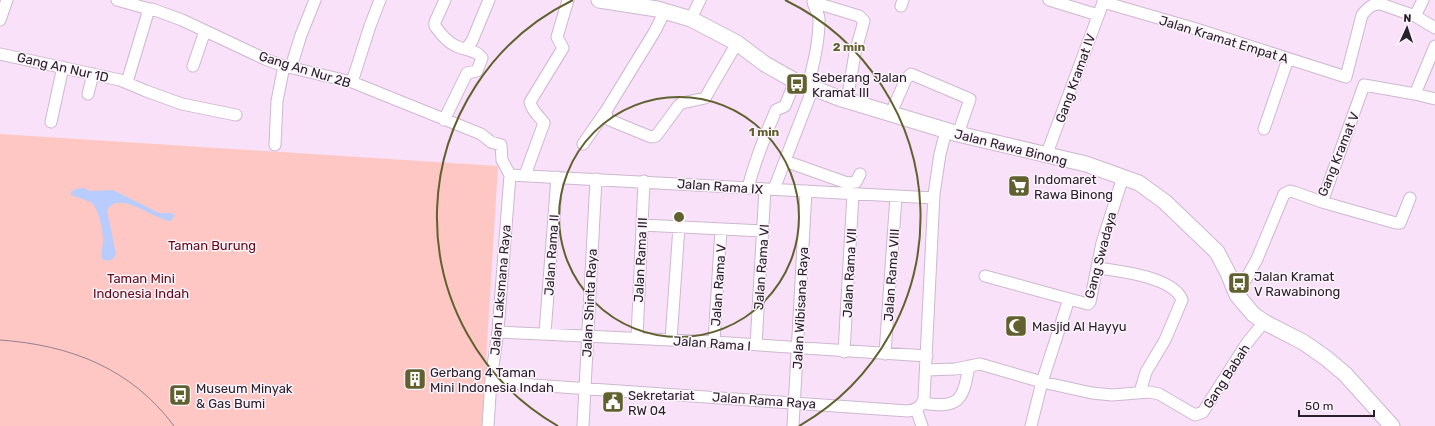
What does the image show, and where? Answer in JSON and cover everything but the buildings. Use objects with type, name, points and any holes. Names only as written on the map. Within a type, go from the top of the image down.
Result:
[{"type":"main road","name":"Jalan Rawa Binong","points":[[598,0],[665,11],[691,19],[736,43],[765,64],[805,85],[847,101],[952,132],[1046,156],[1086,164],[1139,183],[1153,192],[1202,236],[1222,259],[1237,295],[1247,308],[1264,322],[1303,342],[1326,358],[1345,374],[1392,426]]},
{"type":"street","points":[[0,20],[8,0]]},
{"type":"street","name":"Gang An Nur 2B","points":[[117,0],[182,20],[265,59],[352,82],[481,134],[491,142],[501,145],[502,160],[510,176]]},
{"type":"street","points":[[275,145],[277,100],[287,66],[315,0]]},
{"type":"street","points":[[352,82],[380,0]]},
{"type":"street","points":[[444,120],[467,74],[476,71],[482,58],[466,49],[456,46],[445,38],[435,26],[435,22],[445,0]]},
{"type":"street","points":[[466,49],[472,41],[489,0]]},
{"type":"street","points":[[525,175],[544,123],[532,110],[530,102],[563,48],[556,37],[568,0]]},
{"type":"street","points":[[691,19],[700,0]]},
{"type":"street","points":[[1049,0],[1098,15]]},
{"type":"street","points":[[1423,0],[1415,16],[1435,28]]},
{"type":"street","points":[[748,188],[755,162],[776,110],[785,106],[805,85],[820,19],[813,6],[813,1],[859,16],[864,21],[854,53],[847,101]]},
{"type":"street","name":"Gang Kramat IV","points":[[1046,156],[1103,1]]},
{"type":"street","name":"Jalan Kramat Empat A","points":[[1103,1],[1346,77],[1362,15],[1368,8],[1381,4],[1415,16]]},
{"type":"street","points":[[127,82],[149,9]]},
{"type":"street","points":[[583,144],[606,111],[656,31],[665,11]]},
{"type":"street","points":[[193,66],[205,31]]},
{"type":"street","points":[[606,111],[607,119],[654,138],[661,131],[679,105],[705,98],[736,43]]},
{"type":"street","points":[[1435,46],[1415,94],[1435,99]]},
{"type":"street","name":"Gang An Nur 1D","points":[[0,54],[127,82],[146,92],[182,104],[236,115]]},
{"type":"street","points":[[1264,129],[1288,59]]},
{"type":"street","points":[[51,122],[63,67]]},
{"type":"street","points":[[88,94],[93,74]]},
{"type":"street","points":[[890,113],[909,75],[911,74],[970,99],[940,154],[934,198],[926,370],[919,406],[922,426]]},
{"type":"street","name":"Jalan Rama VI","points":[[756,345],[763,231],[770,189],[785,161],[805,85]]},
{"type":"street","name":"Gang Kramat V","points":[[1237,295],[1257,259],[1284,194],[1290,191],[1322,202],[1364,85],[1415,94]]},
{"type":"street","points":[[785,161],[846,183],[856,182],[860,174]]},
{"type":"street","name":"Jalan Rama IX","points":[[510,176],[525,175],[644,181],[934,198]]},
{"type":"street","name":"Jalan Laksmana Raya","points":[[488,426],[491,380],[498,332],[510,176]]},
{"type":"street","name":"Jalan Rama II","points":[[545,333],[557,177]]},
{"type":"street","name":"Gang Swadaya","points":[[1031,426],[1042,382],[1069,300],[1088,304],[1090,302],[1102,243],[1123,177]]},
{"type":"street","name":"Jalan Shinta Raya","points":[[583,426],[596,179]]},
{"type":"street","name":"Jalan Rama III","points":[[637,338],[644,181]]},
{"type":"street","name":"Jalan Wibisana Raya","points":[[793,426],[806,191]]},
{"type":"street","name":"Jalan Rama VII","points":[[844,352],[853,194]]},
{"type":"street","name":"Jalan Rama VIII","points":[[885,354],[896,196]]},
{"type":"street","points":[[1322,202],[1400,223],[1410,198]]},
{"type":"street","points":[[642,225],[763,231]]},
{"type":"street","points":[[671,340],[679,226]]},
{"type":"street","name":"Jalan Rama V","points":[[714,342],[722,229]]},
{"type":"street","points":[[1098,268],[1142,275],[1155,280],[1180,294],[1182,300],[1168,334],[1146,372],[1140,392]]},
{"type":"street","points":[[985,276],[1069,300]]},
{"type":"street","name":"Gang Babah","points":[[926,370],[955,369],[980,364],[1042,382],[1092,393],[1112,395],[1149,392],[1159,394],[1192,414],[1200,414],[1247,343],[1264,322]]},
{"type":"street","name":"Jalan Rama I","points":[[498,332],[714,342],[844,352],[927,356]]},
{"type":"street","name":"Jalan Rama Raya","points":[[491,380],[533,385],[908,411],[919,406],[947,405],[959,399],[965,388],[969,366]]},
{"type":"green space","name":"Taman Mini Indonesia Indah","points":[[0,134],[498,166],[482,426],[0,426]]},
{"type":"water","points":[[84,188],[90,191],[113,190],[159,213],[171,213],[175,215],[171,221],[128,204],[112,204],[107,210],[116,254],[113,259],[107,261],[102,259],[102,231],[99,216],[94,206],[90,202],[71,195],[71,192],[75,189]]},
{"type":"tram line","points":[[0,340],[51,347],[97,363],[119,375],[139,389],[157,406],[174,426]]},
{"type":"place","name":"Seberang Jalan Kramat III","points":[[797,84]]},
{"type":"place","name":"Indomaret Rawa Binong","points":[[1019,186]]},
{"type":"place","name":"Jalan Kramat V Rawabinong","points":[[1239,283]]},
{"type":"place","name":"Masjid Al Hayyu","points":[[1016,326]]},
{"type":"place","name":"Gerbang 4 Taman Mini Indonesia Indah","points":[[415,379]]},
{"type":"place","name":"Museum Minyak & Gas Bumi","points":[[180,395]]},
{"type":"place","name":"Sekretariat RW 04","points":[[613,402]]},
{"type":"park label","name":"Taman Burung","points":[[212,245]]}]
